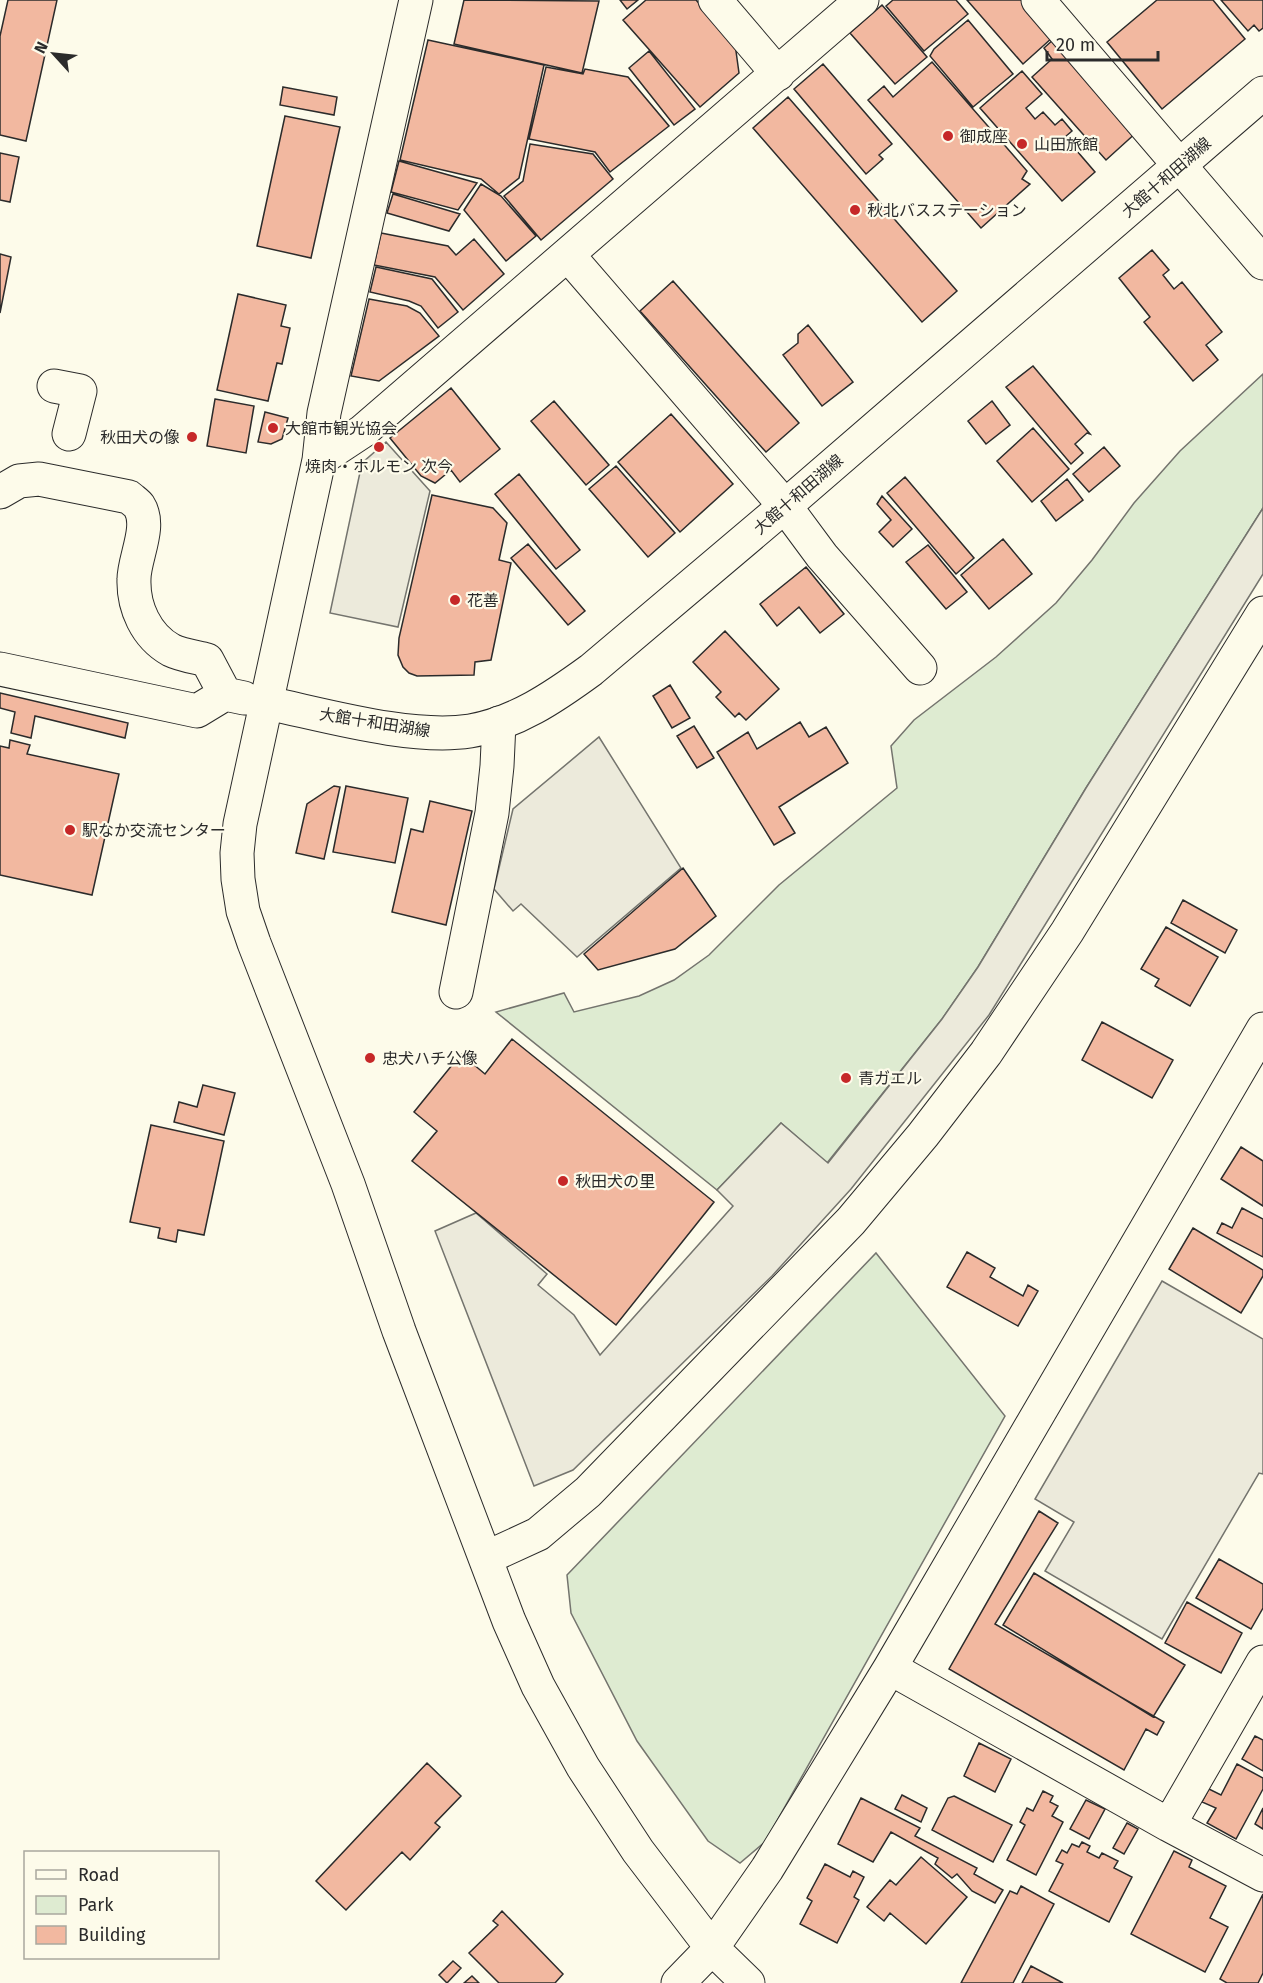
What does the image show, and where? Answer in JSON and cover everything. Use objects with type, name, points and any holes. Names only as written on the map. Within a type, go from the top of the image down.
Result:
[{"type":"street","points":[[416,0],[324,413],[319,460],[246,794],[237,853],[243,911],[348,1184],[399,1330],[509,1621],[538,1686],[583,1767],[638,1851],[712,1948],[748,1983]]},
{"type":"street","points":[[715,0],[778,74]]},
{"type":"street","points":[[319,460],[363,431],[862,0]]},
{"type":"street","points":[[1038,0],[1263,263]]},
{"type":"street","name":"大館十和田湖線","points":[[225,694],[379,726],[416,731],[469,731],[499,723],[526,712],[560,693],[591,670],[785,506],[1263,93]]},
{"type":"street","points":[[568,255],[785,506],[822,556],[920,668]]},
{"type":"street","points":[[54,386],[80,391],[69,434]]},
{"type":"street","points":[[0,492],[19,481],[39,479],[129,497],[139,506],[143,517],[143,534],[134,579],[137,603],[144,624],[157,640],[173,651],[207,660],[225,694],[197,711],[0,669]]},
{"type":"street","points":[[486,1558],[538,1534],[588,1492],[851,1221],[923,1135],[986,1053],[1067,932],[1263,613]]},
{"type":"street","points":[[456,992],[492,813],[499,723]]},
{"type":"street","points":[[678,1983],[712,1948],[767,1869],[890,1668],[1263,1029]]},
{"type":"street","points":[[1169,1825],[1263,1662]]},
{"type":"street","points":[[890,1668],[1169,1825],[1263,1875]]},
{"type":"green space","points":[[1263,374],[1263,508],[1086,788],[978,967],[942,1019],[827,1163],[781,1123],[717,1190],[496,1012],[564,993],[574,1012],[639,996],[674,980],[709,955],[779,885],[897,788],[891,746],[914,720],[996,657],[1056,603],[1092,560],[1134,503],[1180,451]]},
{"type":"green space","points":[[876,1253],[1005,1416],[765,1842],[740,1863],[708,1841],[637,1741],[571,1613],[567,1575]]},
{"type":"shaded area","points":[[386,442],[430,491],[398,627],[330,613],[362,463]]},
{"type":"shaded area","points":[[1263,508],[1263,574],[989,1015],[851,1189],[772,1276],[573,1470],[534,1486],[435,1231],[476,1213],[547,1274],[538,1285],[574,1315],[600,1355],[733,1206],[717,1190],[781,1123],[828,1163],[942,1019],[978,967],[1086,788]]},
{"type":"shaded area","points":[[599,737],[681,868],[577,957],[521,904],[513,911],[494,889],[513,809]]},
{"type":"shaded area","points":[[1162,1281],[1263,1339],[1263,1474],[1259,1473],[1162,1639],[1045,1571],[1074,1522],[1035,1499]]},
{"type":"building","points":[[8,0],[57,0],[26,141],[0,135],[0,36]]},
{"type":"building","points":[[464,0],[599,1],[582,73],[454,44]]},
{"type":"building","points":[[620,0],[638,0],[627,9]]},
{"type":"building","points":[[646,0],[696,0],[735,44],[739,73],[700,107],[623,20]]},
{"type":"building","points":[[893,0],[956,0],[968,14],[924,51],[886,6]]},
{"type":"building","points":[[967,0],[1021,0],[1053,37],[1023,64]]},
{"type":"building","points":[[1157,0],[1213,0],[1245,39],[1162,109],[1107,42]]},
{"type":"building","points":[[1221,0],[1263,0],[1263,28],[1259,31],[1254,25],[1248,31]]},
{"type":"building","points":[[882,5],[927,57],[895,84],[850,33]]},
{"type":"building","points":[[968,20],[1013,74],[973,107],[930,56],[934,49]]},
{"type":"building","points":[[1055,38],[1138,131],[1106,160],[1032,77],[1052,59],[1044,48]]},
{"type":"building","points":[[428,40],[544,65],[519,178],[499,194],[481,179],[400,160]]},
{"type":"building","points":[[649,51],[695,109],[674,125],[629,68]]},
{"type":"building","name":"御成座","points":[[932,62],[1027,171],[1022,179],[1030,184],[981,228],[868,100],[884,86],[893,97]]},
{"type":"building","points":[[823,64],[892,144],[879,155],[883,159],[866,174],[794,89]]},
{"type":"building","points":[[546,67],[583,74],[585,69],[628,77],[669,126],[610,172],[595,152],[529,139]]},
{"type":"building","points":[[1022,71],[1042,94],[1026,108],[1035,119],[1043,112],[1055,125],[1062,119],[1072,131],[1065,137],[1095,172],[1062,201],[980,108]]},
{"type":"building","points":[[283,87],[337,97],[334,115],[280,105]]},
{"type":"building","name":"秋北バスステーション","points":[[788,97],[957,291],[922,322],[753,128]]},
{"type":"building","points":[[285,116],[340,127],[311,258],[257,246]]},
{"type":"building","points":[[530,144],[593,154],[613,179],[541,240],[504,196],[523,181]]},
{"type":"building","points":[[0,153],[19,157],[10,202],[0,200]]},
{"type":"building","points":[[399,161],[477,183],[458,210],[391,192]]},
{"type":"building","points":[[481,184],[501,196],[536,236],[506,261],[464,210]]},
{"type":"building","points":[[393,194],[460,214],[449,231],[387,213]]},
{"type":"building","points":[[381,233],[448,246],[456,255],[474,239],[504,274],[463,310],[435,277],[374,265]]},
{"type":"building","points":[[1152,250],[1169,270],[1163,275],[1174,289],[1182,282],[1222,332],[1206,345],[1218,360],[1193,381],[1144,322],[1150,317],[1119,278]]},
{"type":"building","points":[[0,254],[11,257],[0,313]]},
{"type":"building","points":[[376,267],[432,279],[458,312],[438,328],[421,306],[370,292]]},
{"type":"building","points":[[673,281],[799,423],[766,452],[640,311]]},
{"type":"building","points":[[238,294],[286,305],[281,326],[290,328],[282,364],[277,363],[268,401],[217,390]]},
{"type":"building","points":[[369,299],[407,306],[420,313],[439,336],[379,381],[351,376]]},
{"type":"building","points":[[808,325],[853,382],[822,406],[783,355],[798,343],[798,334]]},
{"type":"building","points":[[1033,366],[1090,434],[1087,433],[1075,444],[1083,453],[1071,464],[1006,387]]},
{"type":"building","points":[[451,388],[500,449],[460,482],[451,470],[435,483],[421,476],[390,438]]},
{"type":"building","points":[[215,399],[254,406],[246,453],[207,446]]},
{"type":"building","points":[[554,401],[609,465],[586,485],[531,421]]},
{"type":"building","points":[[992,401],[1010,425],[986,444],[968,421]]},
{"type":"building","name":"大館市観光協会","points":[[265,412],[288,418],[282,439],[271,444],[258,442]]},
{"type":"building","points":[[671,414],[733,484],[680,532],[618,462]]},
{"type":"building","points":[[1033,428],[1069,469],[1032,502],[997,461]]},
{"type":"building","points":[[1104,447],[1120,466],[1089,492],[1073,474]]},
{"type":"building","points":[[616,466],[675,533],[648,557],[589,489]]},
{"type":"building","points":[[519,474],[580,550],[556,569],[495,494]]},
{"type":"building","points":[[905,477],[974,558],[956,574],[887,493]]},
{"type":"building","points":[[1067,479],[1083,500],[1056,521],[1041,501]]},
{"type":"building","name":"花善","points":[[432,495],[493,508],[507,523],[499,560],[511,563],[491,660],[475,662],[474,675],[417,676],[409,673],[403,667],[398,655],[399,638]]},
{"type":"building","points":[[882,496],[912,529],[893,547],[879,532],[891,520],[877,504]]},
{"type":"building","points":[[1003,539],[1032,574],[989,609],[961,575]]},
{"type":"building","points":[[528,544],[585,611],[568,625],[511,558]]},
{"type":"building","points":[[928,545],[967,592],[946,609],[906,562]]},
{"type":"building","points":[[806,567],[844,614],[820,633],[799,607],[777,626],[760,604]]},
{"type":"building","points":[[725,631],[779,689],[746,720],[739,713],[735,717],[716,697],[721,692],[693,662]]},
{"type":"building","points":[[670,685],[690,718],[672,728],[653,696]]},
{"type":"building","points":[[0,693],[128,723],[125,738],[35,716],[31,738],[11,733],[15,712],[0,708]]},
{"type":"building","points":[[800,722],[809,737],[826,727],[848,763],[779,807],[795,833],[774,845],[717,752],[748,732],[757,749]]},
{"type":"building","points":[[694,726],[714,758],[697,768],[677,736]]},
{"type":"building","points":[[10,740],[30,745],[27,754],[119,774],[92,895],[0,875],[0,746],[9,748]]},
{"type":"building","points":[[334,786],[340,787],[324,859],[296,853],[307,804]]},
{"type":"building","points":[[346,786],[408,798],[395,863],[333,852]]},
{"type":"building","points":[[430,801],[472,811],[446,925],[392,912],[411,829],[423,832]]},
{"type":"building","points":[[683,868],[716,916],[675,949],[598,970],[584,954]]},
{"type":"building","points":[[1183,900],[1237,930],[1225,953],[1171,923]]},
{"type":"building","points":[[1166,927],[1218,957],[1190,1006],[1155,986],[1159,979],[1141,969]]},
{"type":"building","points":[[1102,1022],[1173,1060],[1152,1098],[1082,1060]]},
{"type":"building","name":"秋田犬の里","points":[[512,1039],[714,1202],[616,1325],[412,1161],[437,1131],[414,1112],[461,1054],[485,1074]]},
{"type":"building","points":[[203,1085],[235,1093],[224,1135],[174,1122],[179,1102],[197,1107]]},
{"type":"building","points":[[151,1125],[224,1141],[204,1235],[178,1230],[176,1242],[158,1238],[160,1228],[130,1222]]},
{"type":"building","points":[[1241,1147],[1263,1161],[1263,1206],[1221,1179]]},
{"type":"building","points":[[1242,1208],[1263,1219],[1263,1257],[1217,1233],[1222,1223],[1232,1228]]},
{"type":"building","points":[[1193,1228],[1263,1270],[1263,1276],[1241,1313],[1169,1269]]},
{"type":"building","points":[[967,1252],[995,1268],[990,1277],[1023,1296],[1028,1285],[1038,1291],[1018,1326],[947,1287]]},
{"type":"building","points":[[1039,1511],[1058,1523],[995,1624],[1164,1722],[1157,1735],[1146,1729],[1124,1770],[949,1669]]},
{"type":"building","points":[[1219,1559],[1263,1584],[1263,1608],[1251,1629],[1196,1598]]},
{"type":"building","points":[[1034,1573],[1185,1665],[1153,1717],[1003,1625]]},
{"type":"building","points":[[1187,1602],[1242,1633],[1221,1673],[1165,1643]]},
{"type":"building","points":[[1255,1736],[1263,1740],[1263,1771],[1242,1759]]},
{"type":"building","points":[[979,1743],[1011,1759],[995,1792],[964,1776]]},
{"type":"building","points":[[427,1763],[461,1796],[435,1823],[440,1827],[410,1860],[402,1852],[346,1910],[316,1881]]},
{"type":"building","points":[[1237,1764],[1263,1778],[1263,1789],[1236,1839],[1207,1823],[1216,1808],[1202,1802],[1209,1789],[1221,1795]]},
{"type":"building","points":[[1043,1791],[1053,1796],[1050,1802],[1058,1806],[1052,1816],[1063,1822],[1036,1875],[1007,1860],[1025,1825],[1020,1822],[1027,1808],[1033,1811]]},
{"type":"building","points":[[902,1795],[927,1808],[921,1822],[895,1809]]},
{"type":"building","points":[[954,1796],[1012,1825],[993,1862],[932,1830],[948,1798]]},
{"type":"building","points":[[861,1798],[920,1828],[915,1836],[977,1868],[974,1874],[1003,1890],[995,1903],[972,1891],[957,1874],[952,1878],[935,1864],[938,1858],[891,1832],[873,1862],[838,1844]]},
{"type":"building","points":[[1086,1800],[1105,1809],[1089,1839],[1070,1829]]},
{"type":"building","points":[[1263,1808],[1263,1829],[1255,1824]]},
{"type":"building","points":[[1127,1823],[1138,1829],[1124,1854],[1113,1848]]},
{"type":"building","points":[[1082,1842],[1090,1846],[1087,1852],[1099,1858],[1102,1853],[1118,1861],[1114,1868],[1132,1877],[1109,1922],[1049,1891],[1063,1864],[1056,1861],[1062,1850],[1067,1853],[1072,1844],[1079,1847]]},
{"type":"building","points":[[1174,1851],[1192,1860],[1189,1867],[1226,1886],[1210,1918],[1228,1927],[1205,1972],[1131,1934]]},
{"type":"building","points":[[921,1857],[967,1897],[926,1944],[890,1913],[884,1921],[867,1907],[890,1880],[896,1885]]},
{"type":"building","points":[[825,1864],[850,1877],[853,1871],[864,1877],[854,1897],[859,1900],[837,1943],[800,1924],[812,1901],[807,1898]]},
{"type":"building","points":[[1021,1886],[1054,1904],[1013,1983],[961,1983],[1010,1891],[1017,1894]]},
{"type":"building","points":[[1263,1894],[1263,1973],[1258,1983],[1227,1983],[1220,1979]]},
{"type":"building","points":[[502,1911],[563,1974],[555,1983],[499,1983],[469,1953],[498,1925],[493,1921]]},
{"type":"building","points":[[453,1961],[461,1968],[447,1983],[439,1975]]},
{"type":"building","points":[[1031,1966],[1063,1983],[1022,1983]]},
{"type":"building","points":[[472,1976],[479,1983],[464,1983]]},
{"type":"place","name":"御成座","points":[[948,136]]},
{"type":"place","name":"山田旅館","points":[[1022,144]]},
{"type":"place","name":"秋北バスステーション","points":[[855,210]]},
{"type":"place","name":"大館市観光協会","points":[[273,428]]},
{"type":"place","name":"秋田犬の像","points":[[192,437]]},
{"type":"place","name":"焼肉・ホルモン 次今","points":[[379,447]]},
{"type":"place","name":"花善","points":[[455,600]]},
{"type":"place","name":"駅なか交流センター","points":[[70,830]]},
{"type":"place","name":"忠犬ハチ公像","points":[[370,1058]]},
{"type":"place","name":"青ガエル","points":[[846,1078]]},
{"type":"place","name":"秋田犬の里","points":[[563,1181]]}]
